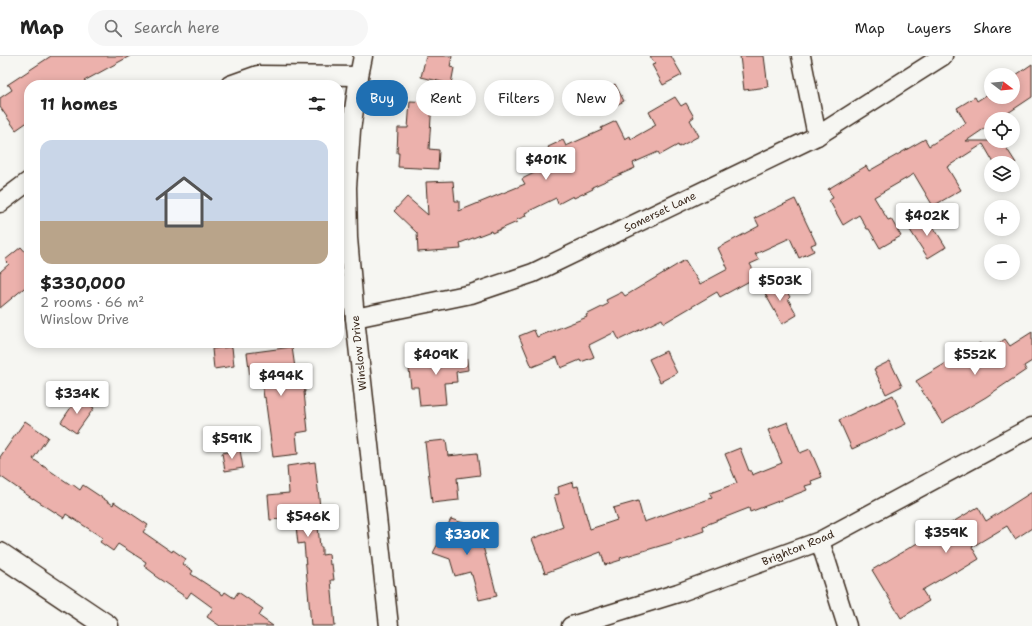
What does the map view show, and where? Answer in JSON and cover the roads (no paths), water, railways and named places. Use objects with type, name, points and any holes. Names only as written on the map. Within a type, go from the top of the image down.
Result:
[{"type":"street","name":"Winslow Drive","points":[[363,56],[351,130],[347,187],[348,238],[355,318],[389,626]]},
{"type":"street","points":[[801,56],[817,136]]},
{"type":"street","name":"Somerset Lane","points":[[355,318],[471,294],[533,273],[817,136],[943,56]]},
{"type":"street","points":[[244,80],[258,75],[359,76]]},
{"type":"street","points":[[0,203],[24,186]]},
{"type":"street","name":"Brighton Road","points":[[571,626],[678,593],[820,542],[1032,427]]},
{"type":"street","points":[[820,542],[847,626]]},
{"type":"street","points":[[2,558],[107,626]]}]
